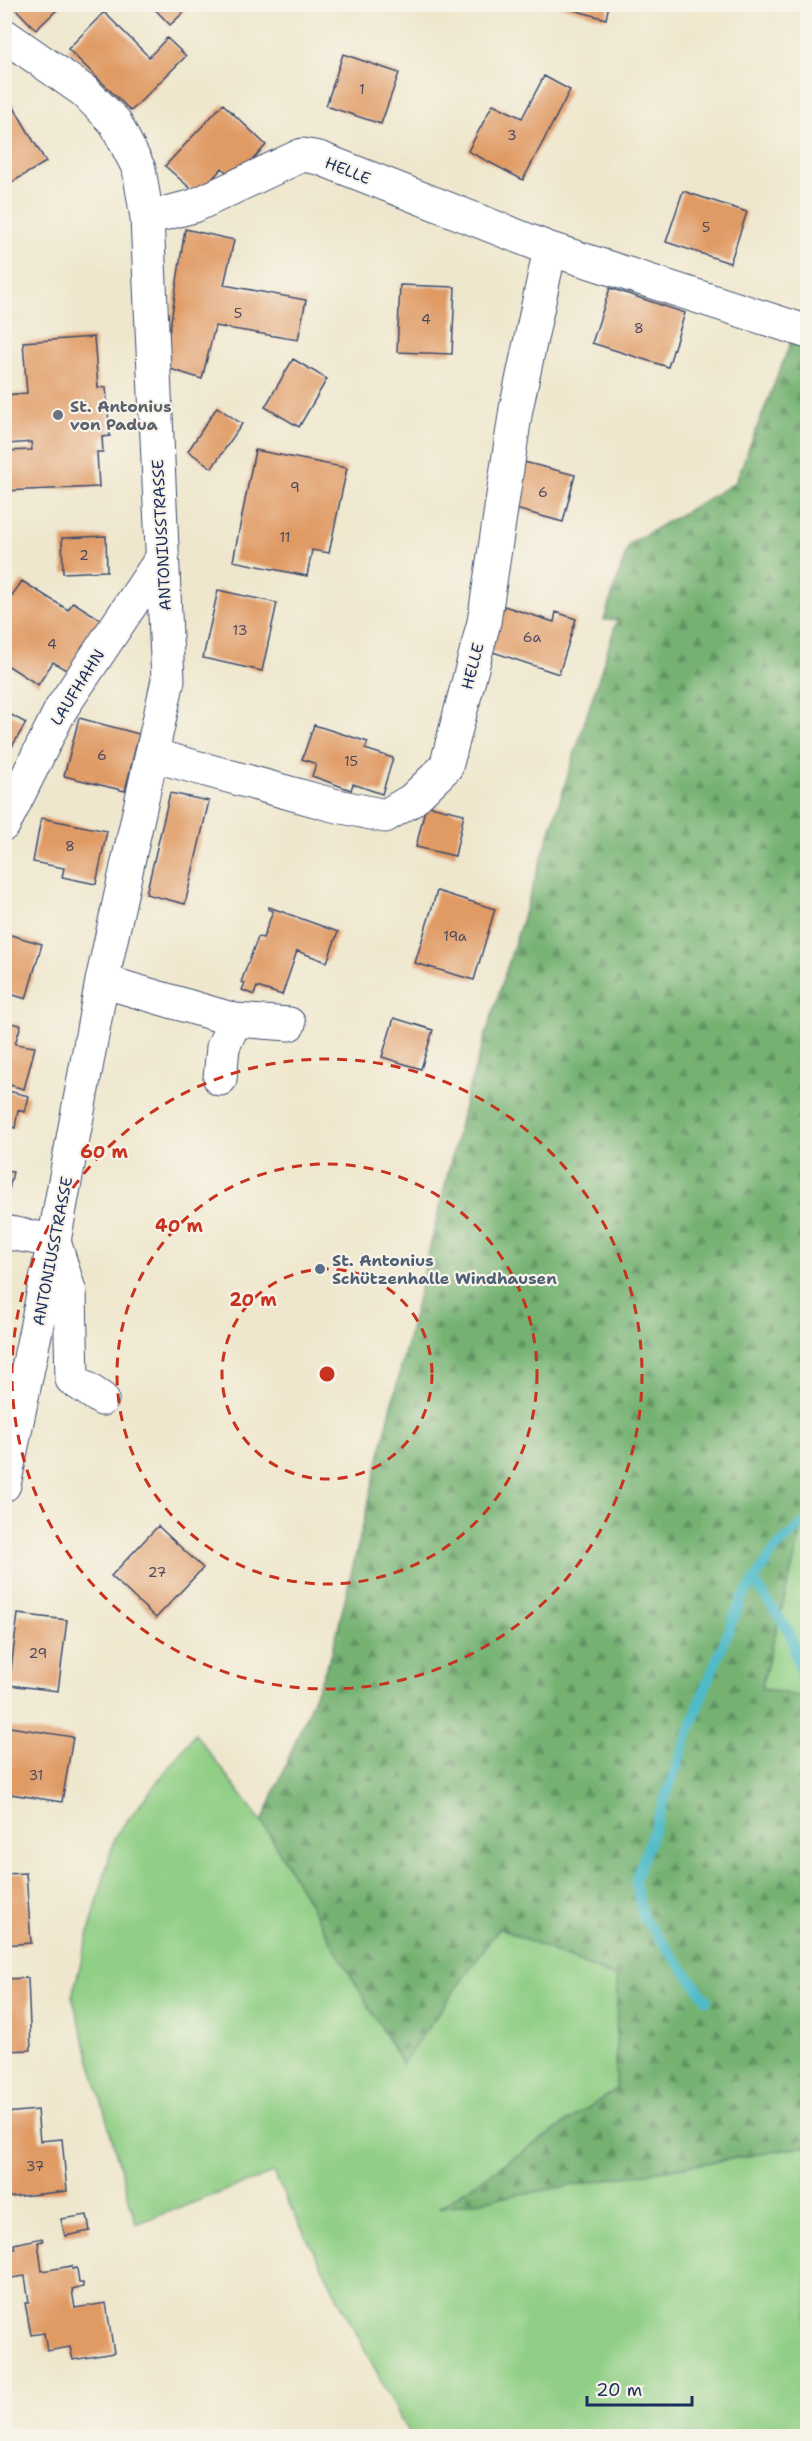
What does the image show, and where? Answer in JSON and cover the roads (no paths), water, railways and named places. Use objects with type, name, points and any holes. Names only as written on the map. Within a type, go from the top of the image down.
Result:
[{"type":"street","name":"ANTONIUSSTRASSE","points":[[4,35],[84,91],[116,122],[139,169],[147,218],[168,680],[102,981],[54,1241],[4,1485]]},
{"type":"street","name":"HELLE","points":[[147,218],[194,206],[302,155],[319,158],[550,249],[807,332]]},
{"type":"street","name":"HELLE","points":[[152,754],[333,805],[385,816],[412,800],[446,767],[484,622],[516,409],[550,249]]},
{"type":"street","name":"LAUFHAHN","points":[[4,824],[61,709],[162,558]]},
{"type":"street","points":[[102,981],[235,1020],[289,1024]]},
{"type":"street","points":[[219,1079],[223,1047],[235,1020]]},
{"type":"street","points":[[4,1232],[54,1241],[70,1293],[72,1379],[102,1399]]},
{"type":"waterway","points":[[707,2000],[643,1917],[635,1881],[705,1688],[741,1600],[775,1549],[808,1519]]},
{"type":"waterway","points":[[754,1581],[790,1633],[803,1683],[808,1686]]},
{"type":"place","name":"St. Antonius von Padua","points":[[58,415]]},
{"type":"place","name":"St. Antonius Schützenhalle Windhausen","points":[[320,1269]]}]
